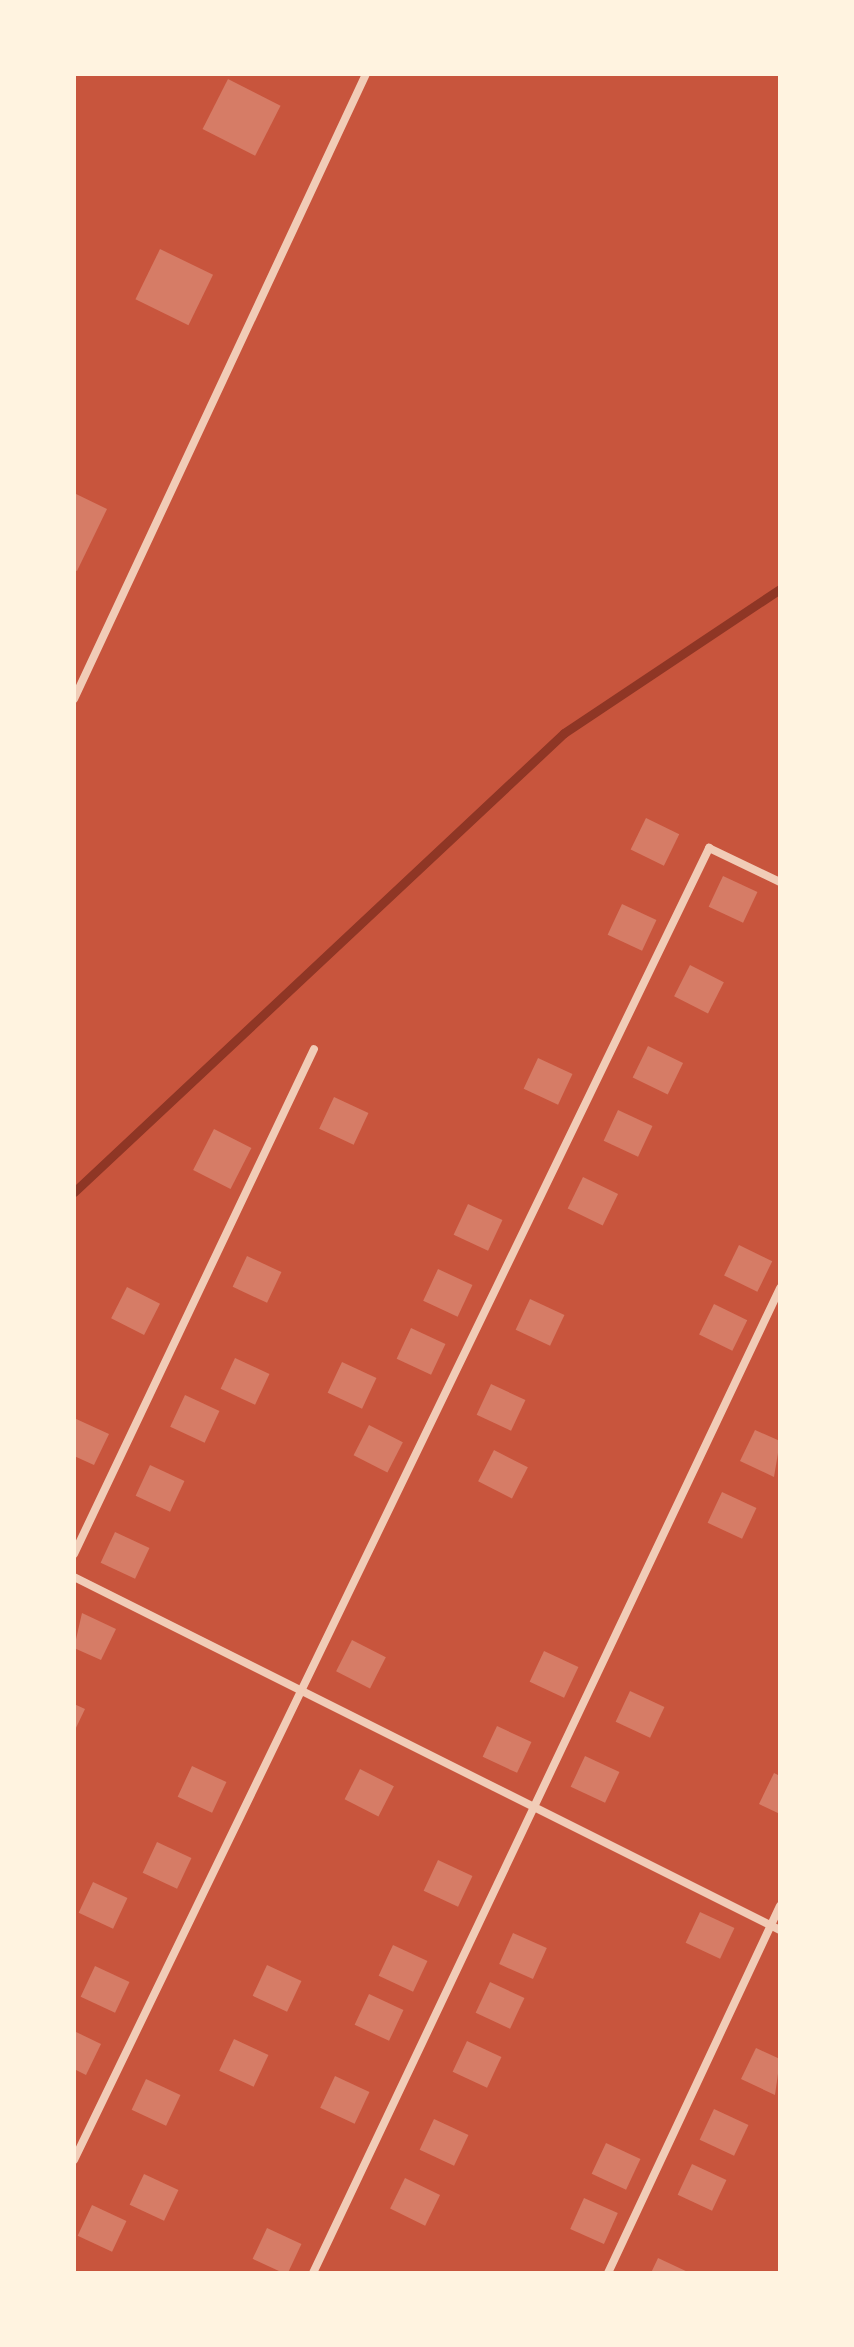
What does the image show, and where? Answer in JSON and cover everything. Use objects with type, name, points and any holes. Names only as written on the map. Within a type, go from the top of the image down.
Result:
[{"type":"street","points":[[74,699],[366,74]]},
{"type":"street","points":[[74,2160],[300,1687],[709,848],[780,882]]},
{"type":"street","points":[[74,1554],[314,1049]]},
{"type":"street","points":[[313,2273],[531,1805],[780,1288]]},
{"type":"street","points":[[74,1577],[300,1687],[780,1930]]},
{"type":"street","points":[[608,2273],[780,1906]]},
{"type":"building","points":[[228,79],[281,106],[255,156],[203,129]]},
{"type":"building","points":[[160,249],[213,275],[188,325],[135,299]]},
{"type":"building","points":[[74,493],[107,509],[77,571],[74,570]]},
{"type":"building","points":[[646,818],[679,834],[664,866],[631,849]]},
{"type":"building","points":[[723,876],[757,892],[743,923],[709,907]]},
{"type":"building","points":[[622,904],[656,920],[642,951],[608,935]]},
{"type":"building","points":[[690,965],[724,982],[708,1013],[674,996]]},
{"type":"building","points":[[648,1046],[683,1063],[668,1095],[633,1077]]},
{"type":"building","points":[[538,1058],[572,1074],[558,1105],[524,1089]]},
{"type":"building","points":[[334,1097],[368,1113],[354,1145],[319,1129]]},
{"type":"building","points":[[618,1110],[652,1126],[638,1157],[604,1141]]},
{"type":"building","points":[[214,1129],[251,1148],[231,1189],[193,1170]]},
{"type":"building","points":[[583,1177],[618,1194],[603,1226],[568,1208]]},
{"type":"building","points":[[468,1204],[502,1220],[488,1251],[454,1235]]},
{"type":"building","points":[[739,1245],[772,1261],[757,1292],[724,1276]]},
{"type":"building","points":[[247,1256],[281,1272],[267,1303],[233,1287]]},
{"type":"building","points":[[438,1269],[472,1285],[458,1317],[423,1301]]},
{"type":"building","points":[[127,1287],[160,1304],[144,1335],[111,1318]]},
{"type":"building","points":[[530,1299],[564,1315],[550,1346],[516,1330]]},
{"type":"building","points":[[714,1304],[747,1320],[732,1351],[699,1335]]},
{"type":"building","points":[[411,1328],[445,1344],[431,1375],[397,1359]]},
{"type":"building","points":[[235,1358],[269,1374],[255,1405],[221,1389]]},
{"type":"building","points":[[342,1362],[376,1378],[362,1409],[328,1393]]},
{"type":"building","points":[[491,1384],[525,1400],[511,1431],[477,1415]]},
{"type":"building","points":[[185,1395],[219,1411],[205,1443],[170,1427]]},
{"type":"building","points":[[74,1418],[109,1434],[94,1465],[74,1456]]},
{"type":"building","points":[[369,1425],[403,1442],[387,1473],[354,1455]]},
{"type":"building","points":[[755,1430],[780,1441],[774,1477],[740,1461]]},
{"type":"building","points":[[494,1450],[528,1467],[512,1498],[478,1481]]},
{"type":"building","points":[[150,1465],[184,1481],[170,1512],[136,1496]]},
{"type":"building","points":[[722,1492],[756,1508],[742,1539],[708,1523]]},
{"type":"building","points":[[115,1532],[149,1548],[135,1579],[101,1563]]},
{"type":"building","points":[[82,1613],[116,1629],[101,1660],[74,1648]]},
{"type":"building","points":[[352,1640],[386,1657],[370,1688],[336,1671]]},
{"type":"building","points":[[544,1651],[578,1667],[564,1698],[530,1682]]},
{"type":"building","points":[[630,1691],[664,1707],[650,1738],[616,1722]]},
{"type":"building","points":[[74,1704],[85,1709],[74,1732]]},
{"type":"building","points":[[497,1726],[531,1742],[517,1773],[483,1757]]},
{"type":"building","points":[[585,1756],[619,1772],[605,1803],[571,1787]]},
{"type":"building","points":[[192,1766],[226,1782],[212,1813],[178,1797]]},
{"type":"building","points":[[360,1769],[394,1786],[378,1817],[345,1799]]},
{"type":"building","points":[[774,1773],[780,1776],[780,1814],[759,1804]]},
{"type":"building","points":[[157,1842],[191,1858],[177,1889],[143,1873]]},
{"type":"building","points":[[438,1860],[472,1876],[458,1907],[424,1891]]},
{"type":"building","points":[[93,1882],[127,1898],[113,1929],[79,1913]]},
{"type":"building","points":[[700,1912],[734,1928],[720,1959],[686,1943]]},
{"type":"building","points":[[513,1933],[547,1948],[533,1979],[499,1964]]},
{"type":"building","points":[[393,1945],[427,1961],[413,1992],[379,1976]]},
{"type":"building","points":[[267,1965],[301,1981],[287,2012],[253,1996]]},
{"type":"building","points":[[95,1966],[129,1982],[115,2013],[81,1997]]},
{"type":"building","points":[[490,1982],[524,1998],[510,2029],[476,2013]]},
{"type":"building","points":[[369,1994],[403,2010],[389,2041],[355,2025]]},
{"type":"building","points":[[74,2031],[101,2044],[86,2075],[74,2069]]},
{"type":"building","points":[[234,2039],[268,2055],[254,2087],[219,2071]]},
{"type":"building","points":[[467,2041],[501,2057],[487,2088],[453,2072]]},
{"type":"building","points":[[756,2048],[780,2059],[775,2095],[741,2079]]},
{"type":"building","points":[[335,2076],[369,2092],[355,2124],[320,2108]]},
{"type":"building","points":[[146,2079],[180,2095],[166,2126],[132,2110]]},
{"type":"building","points":[[714,2109],[748,2125],[734,2156],[700,2140]]},
{"type":"building","points":[[434,2119],[468,2135],[454,2166],[420,2150]]},
{"type":"building","points":[[606,2143],[640,2159],[626,2190],[592,2174]]},
{"type":"building","points":[[692,2164],[726,2180],[712,2211],[678,2195]]},
{"type":"building","points":[[144,2174],[178,2190],[164,2221],[130,2205]]},
{"type":"building","points":[[405,2178],[440,2195],[425,2226],[390,2209]]},
{"type":"building","points":[[584,2198],[618,2213],[604,2244],[570,2229]]},
{"type":"building","points":[[92,2205],[126,2221],[112,2252],[78,2236]]},
{"type":"building","points":[[267,2228],[301,2244],[288,2273],[253,2259]]},
{"type":"building","points":[[658,2258],[690,2273],[651,2273]]},
{"type":"waterway","points":[[74,1192],[564,733],[780,589]]}]
